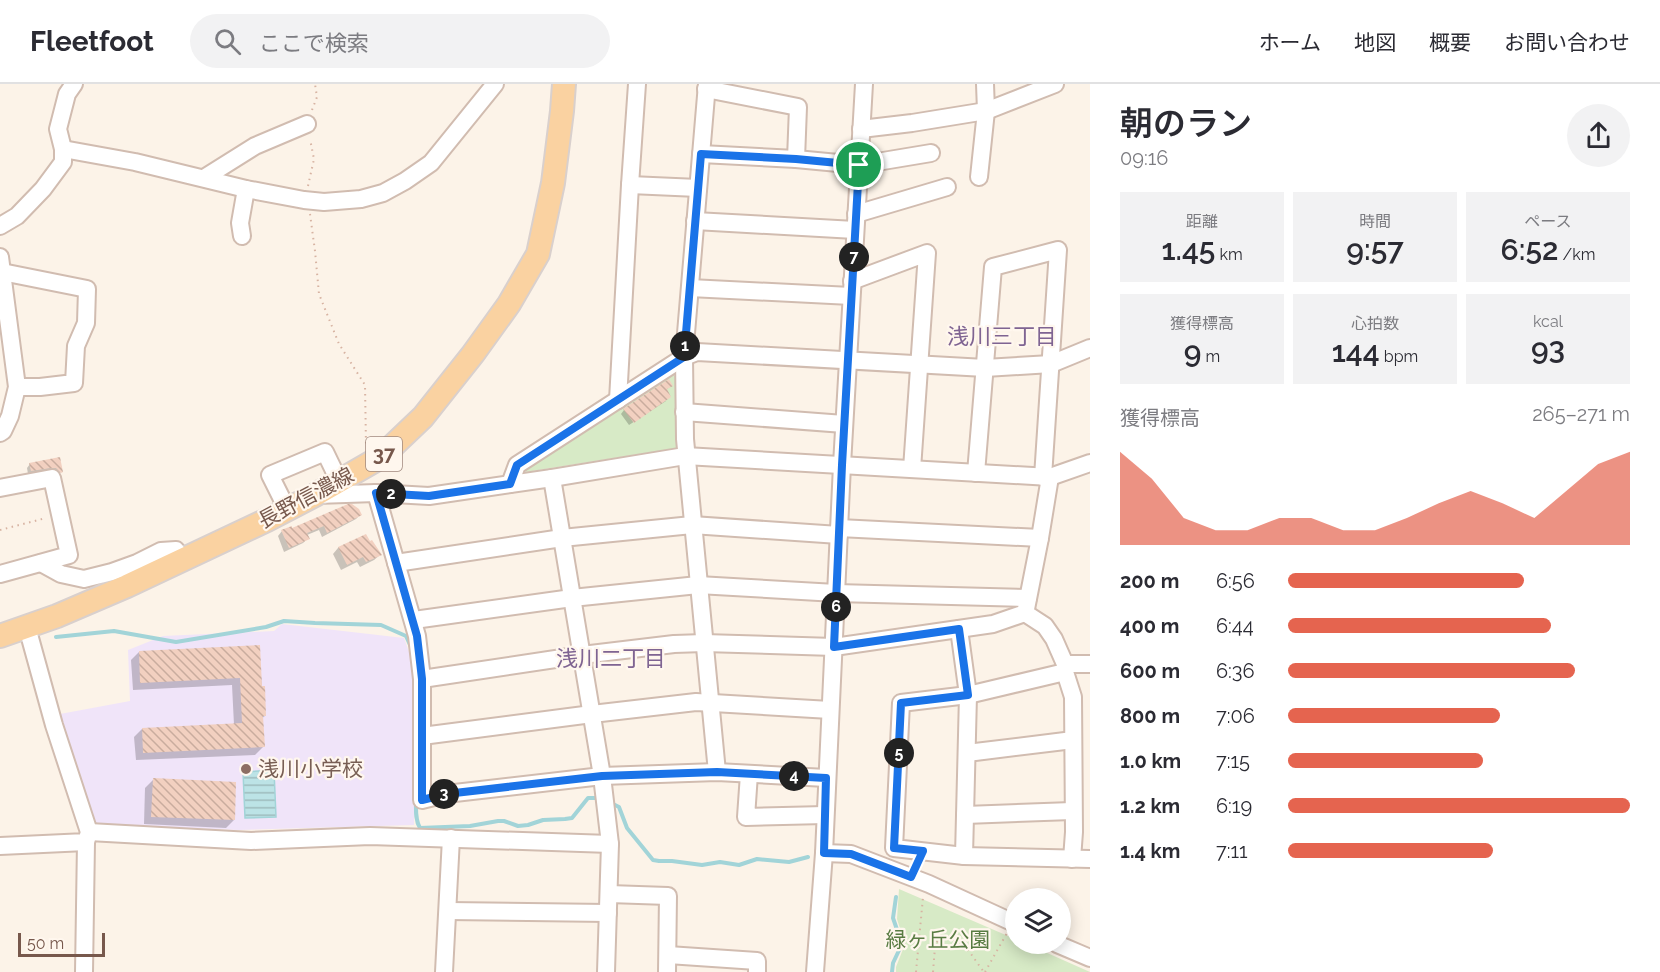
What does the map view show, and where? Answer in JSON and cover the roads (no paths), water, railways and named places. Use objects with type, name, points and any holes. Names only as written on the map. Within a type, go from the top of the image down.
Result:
[{"type":"main road","name":"長野信濃線","points":[[0,636],[127,586],[315,495],[381,457],[423,417],[509,304],[537,254],[553,183],[564,84]]},
{"type":"street","points":[[0,226],[17,216],[43,189],[63,162],[63,149],[58,129],[67,94],[74,84]]},
{"type":"street","points":[[63,149],[135,162],[246,189],[304,200],[324,202],[361,199],[383,194],[431,163],[495,84]]},
{"type":"street","points":[[618,400],[638,84]]},
{"type":"street","points":[[815,972],[824,853],[844,424],[864,84]]},
{"type":"street","points":[[978,177],[986,111],[985,84]]},
{"type":"street","points":[[861,129],[986,111],[1055,84]]},
{"type":"street","points":[[717,772],[685,456],[684,412],[684,357],[706,86],[798,107],[796,159]]},
{"type":"street","points":[[204,178],[255,146],[307,124]]},
{"type":"street","points":[[701,154],[859,165],[931,153]]},
{"type":"street","points":[[630,185],[698,188]]},
{"type":"street","points":[[695,221],[856,222],[948,187]]},
{"type":"street","points":[[242,236],[240,223],[246,189]]},
{"type":"street","points":[[422,679],[674,644],[834,647],[993,624],[1027,605],[1040,537],[1046,477],[1058,250],[993,267],[976,473]]},
{"type":"street","points":[[690,288],[852,288],[927,253],[912,469]]},
{"type":"street","points":[[0,433],[10,416],[17,387],[7,369],[1,265],[87,289],[86,323],[76,346],[74,383],[17,387]]},
{"type":"street","points":[[510,484],[517,465],[684,357],[697,352],[985,368],[1051,364],[1090,348]]},
{"type":"street","points":[[684,412],[844,424]]},
{"type":"street","points":[[287,509],[270,476],[325,452],[339,481]]},
{"type":"street","points":[[315,495],[376,493],[429,496],[685,456],[1046,477],[1090,463]]},
{"type":"street","points":[[0,488],[52,478],[69,555],[0,574]]},
{"type":"street","points":[[552,478],[602,776],[610,844],[606,972]]},
{"type":"street","points":[[376,493],[417,636],[422,679],[422,800],[446,794],[602,776],[717,772],[826,778]]},
{"type":"street","points":[[396,563],[562,538],[692,525],[1040,537]]},
{"type":"street","points":[[41,563],[61,574],[84,579],[137,563],[161,551],[176,550],[183,560]]},
{"type":"street","points":[[414,620],[572,598],[698,585],[1027,605],[1046,626],[1054,639],[1065,668],[1072,698],[1074,740],[1072,859]]},
{"type":"street","points":[[27,627],[88,837],[84,972]]},
{"type":"street","points":[[959,629],[968,695],[964,856]]},
{"type":"street","points":[[1090,664],[1065,668],[968,695],[901,703],[894,848],[964,856],[1090,859]]},
{"type":"street","points":[[422,736],[696,702],[830,710]]},
{"type":"street","points":[[967,753],[1074,740]]},
{"type":"street","points":[[749,774],[746,817],[825,815]]},
{"type":"street","points":[[965,815],[1072,811]]},
{"type":"street","points":[[0,846],[88,837],[251,841],[369,836],[610,844]]},
{"type":"street","points":[[444,972],[451,838]]},
{"type":"street","points":[[918,880],[923,851]]},
{"type":"street","points":[[824,853],[851,854],[918,880],[1005,920]]},
{"type":"street","points":[[609,894],[668,897],[667,964],[757,962],[757,972]]},
{"type":"street","points":[[448,911],[608,914]]},
{"type":"street","points":[[1071,950],[1090,958]]},
{"type":"water","points":[[274,770],[276,817],[245,818],[243,772]]},
{"type":"waterway","points":[[56,637],[114,631],[176,642],[266,627],[284,621],[381,625],[406,636],[411,647]]},
{"type":"waterway","points":[[416,800],[420,828],[470,826],[498,821],[518,826],[543,820],[572,818],[588,798],[596,798]]},
{"type":"waterway","points":[[611,803],[619,807],[627,828],[653,860],[702,865],[720,862],[739,865],[757,859],[789,862],[808,857]]},
{"type":"waterway","points":[[892,972],[893,963],[902,944],[893,918],[896,897]]},
{"type":"place","name":"浅川小学校","points":[[246,769]]},
{"type":"district","name":"浅川三丁目","points":[[1002,336]]},
{"type":"district","name":"浅川二丁目","points":[[611,658]]},
{"type":"park label","name":"緑ヶ丘公園","points":[[938,940]]}]
